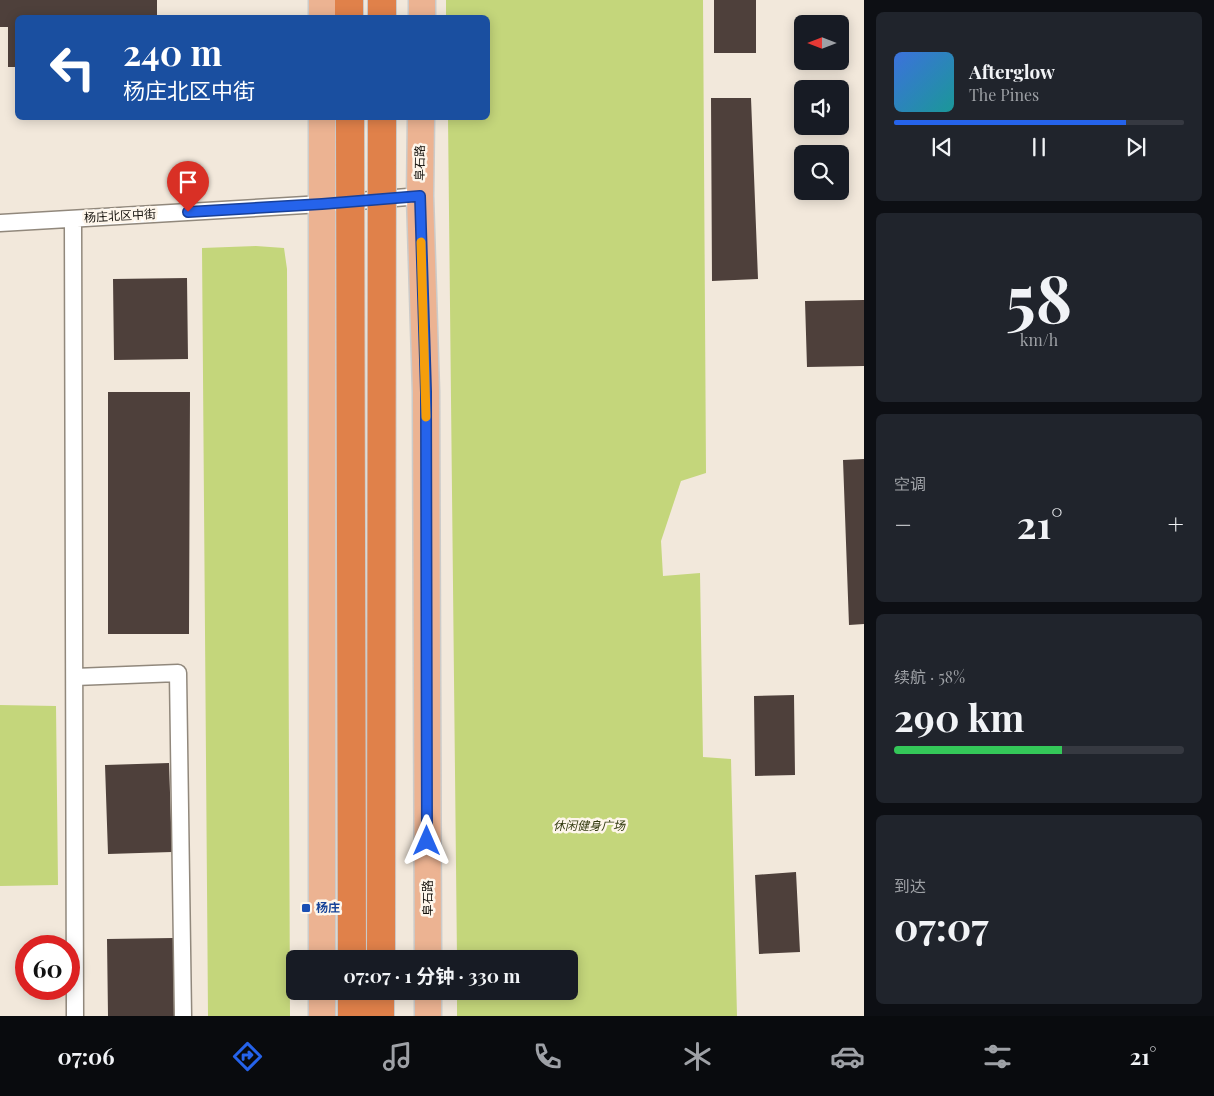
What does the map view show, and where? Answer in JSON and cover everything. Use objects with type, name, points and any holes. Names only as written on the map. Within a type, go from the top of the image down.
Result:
[{"type":"highway","points":[[349,0],[349,15]]},
{"type":"highway","points":[[382,0],[382,15]]},
{"type":"highway","points":[[350,120],[352,950]]},
{"type":"highway","points":[[380,950],[382,120]]},
{"type":"highway","points":[[352,1000],[352,1016]]},
{"type":"highway","points":[[380,1000],[380,1016]]},
{"type":"main road","points":[[322,0],[322,15]]},
{"type":"main road","points":[[422,0],[422,15]]},
{"type":"main road","points":[[322,120],[322,950]]},
{"type":"main road","name":"阜石路","points":[[421,120],[420,196],[426,392],[428,950]]},
{"type":"main road","points":[[322,1000],[322,1016]]},
{"type":"main road","points":[[428,1000],[428,1016]]},
{"type":"street","name":"杨庄北区中街","points":[[0,223],[322,204],[420,196]]},
{"type":"street","points":[[73,219],[76,1016]]},
{"type":"street","points":[[75,677],[178,673],[184,1016]]},
{"type":"green space","name":"休闲健身广场","points":[[446,0],[703,0],[706,473],[681,481],[661,541],[663,576],[700,573],[703,757],[731,759],[737,1016],[457,1016],[457,1000],[578,1000],[578,950],[457,950],[448,120],[490,120],[490,15],[446,15]]},
{"type":"green space","points":[[256,246],[284,248],[287,269],[290,950],[286,950],[286,1000],[290,1000],[290,1016],[208,1016],[202,248]]},
{"type":"green space","points":[[0,705],[56,706],[58,885],[0,886]]},
{"type":"building","points":[[0,0],[157,0],[157,15],[15,15],[15,67],[8,67],[8,27],[0,27]]},
{"type":"building","points":[[714,0],[756,0],[756,53],[714,53]]},
{"type":"building","points":[[711,98],[751,98],[758,279],[712,281]]},
{"type":"building","points":[[187,278],[188,359],[114,360],[113,279]]},
{"type":"building","points":[[864,300],[864,366],[807,367],[805,301]]},
{"type":"building","points":[[108,392],[190,392],[189,634],[108,634]]},
{"type":"building","points":[[864,459],[864,624],[849,625],[843,460]]},
{"type":"building","points":[[794,695],[795,775],[755,776],[754,696]]},
{"type":"building","points":[[169,763],[172,852],[108,854],[105,765]]},
{"type":"building","points":[[796,872],[800,952],[759,954],[755,875]]},
{"type":"building","points":[[173,938],[174,1016],[108,1016],[107,939]]},
{"type":"slow traffic","points":[[421,242],[426,417]]},
{"type":"place","name":"杨庄","points":[[306,908]]},
{"type":"route","points":[[188,212],[420,196],[426,392],[427,841]]}]
